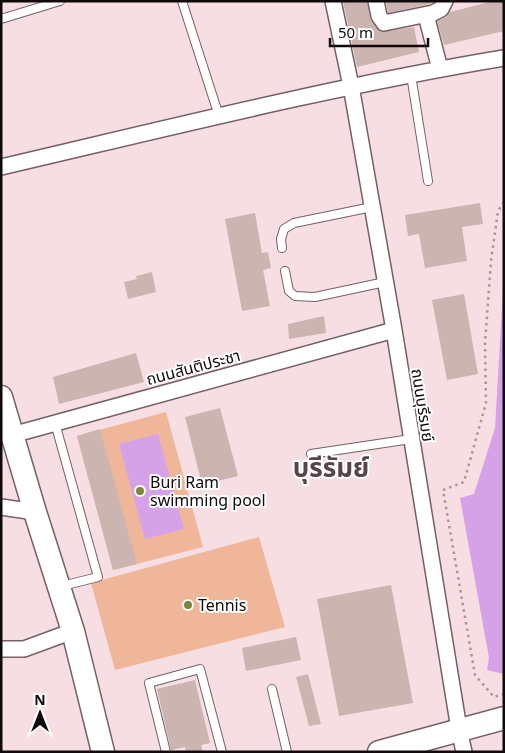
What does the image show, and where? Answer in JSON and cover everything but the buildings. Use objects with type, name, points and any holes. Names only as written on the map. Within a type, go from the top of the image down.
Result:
[{"type":"street","name":"ถนนบุรีรมย์","points":[[333,1],[351,86],[386,282],[410,439],[464,752]]},
{"type":"street","points":[[376,1],[379,16],[384,23],[426,15],[440,9],[445,1]]},
{"type":"street","points":[[426,15],[440,68]]},
{"type":"street","points":[[1,167],[351,86],[440,68],[504,58]]},
{"type":"street","name":"ถนนสันติประชา","points":[[7,434],[55,423],[394,330]]},
{"type":"street","points":[[1,397],[7,434],[35,512],[73,631],[103,752]]},
{"type":"street","points":[[1,507],[35,512]]},
{"type":"street","points":[[1,649],[24,649],[73,631]]},
{"type":"street","points":[[380,752],[504,718]]},
{"type":"lane","points":[[1,18],[60,1]]},
{"type":"lane","points":[[182,1],[218,116]]},
{"type":"lane","points":[[410,75],[428,181]]},
{"type":"lane","points":[[282,248],[284,229],[294,223],[372,207]]},
{"type":"lane","points":[[285,271],[289,290],[295,296],[315,297],[386,282]]},
{"type":"lane","points":[[55,423],[98,578],[58,587]]},
{"type":"lane","points":[[311,454],[410,439]]},
{"type":"lane","points":[[166,752],[149,683],[200,669],[222,752]]},
{"type":"lane","points":[[272,689],[287,752]]},
{"type":"path","points":[[504,202],[498,210],[491,261],[485,343],[486,403],[464,482],[444,490],[475,675],[494,697],[504,694]]},
{"type":"shaded area","points":[[504,273],[504,674],[487,670],[489,658],[460,498],[474,494],[495,428]]},
{"type":"shaded area","name":"Buri Ram swimming pool","points":[[166,412],[203,547],[113,570],[77,436]]},
{"type":"shaded area","points":[[158,434],[184,529],[145,539],[119,444]]},
{"type":"shaded area","name":"Tennis","points":[[259,537],[285,627],[115,670],[91,583]]},
{"type":"place","name":"Buri Ram swimming pool","points":[[140,491]]},
{"type":"place","name":"Tennis","points":[[188,605]]},
{"type":"district","name":"บุรีรัมย์","points":[[331,467]]}]
